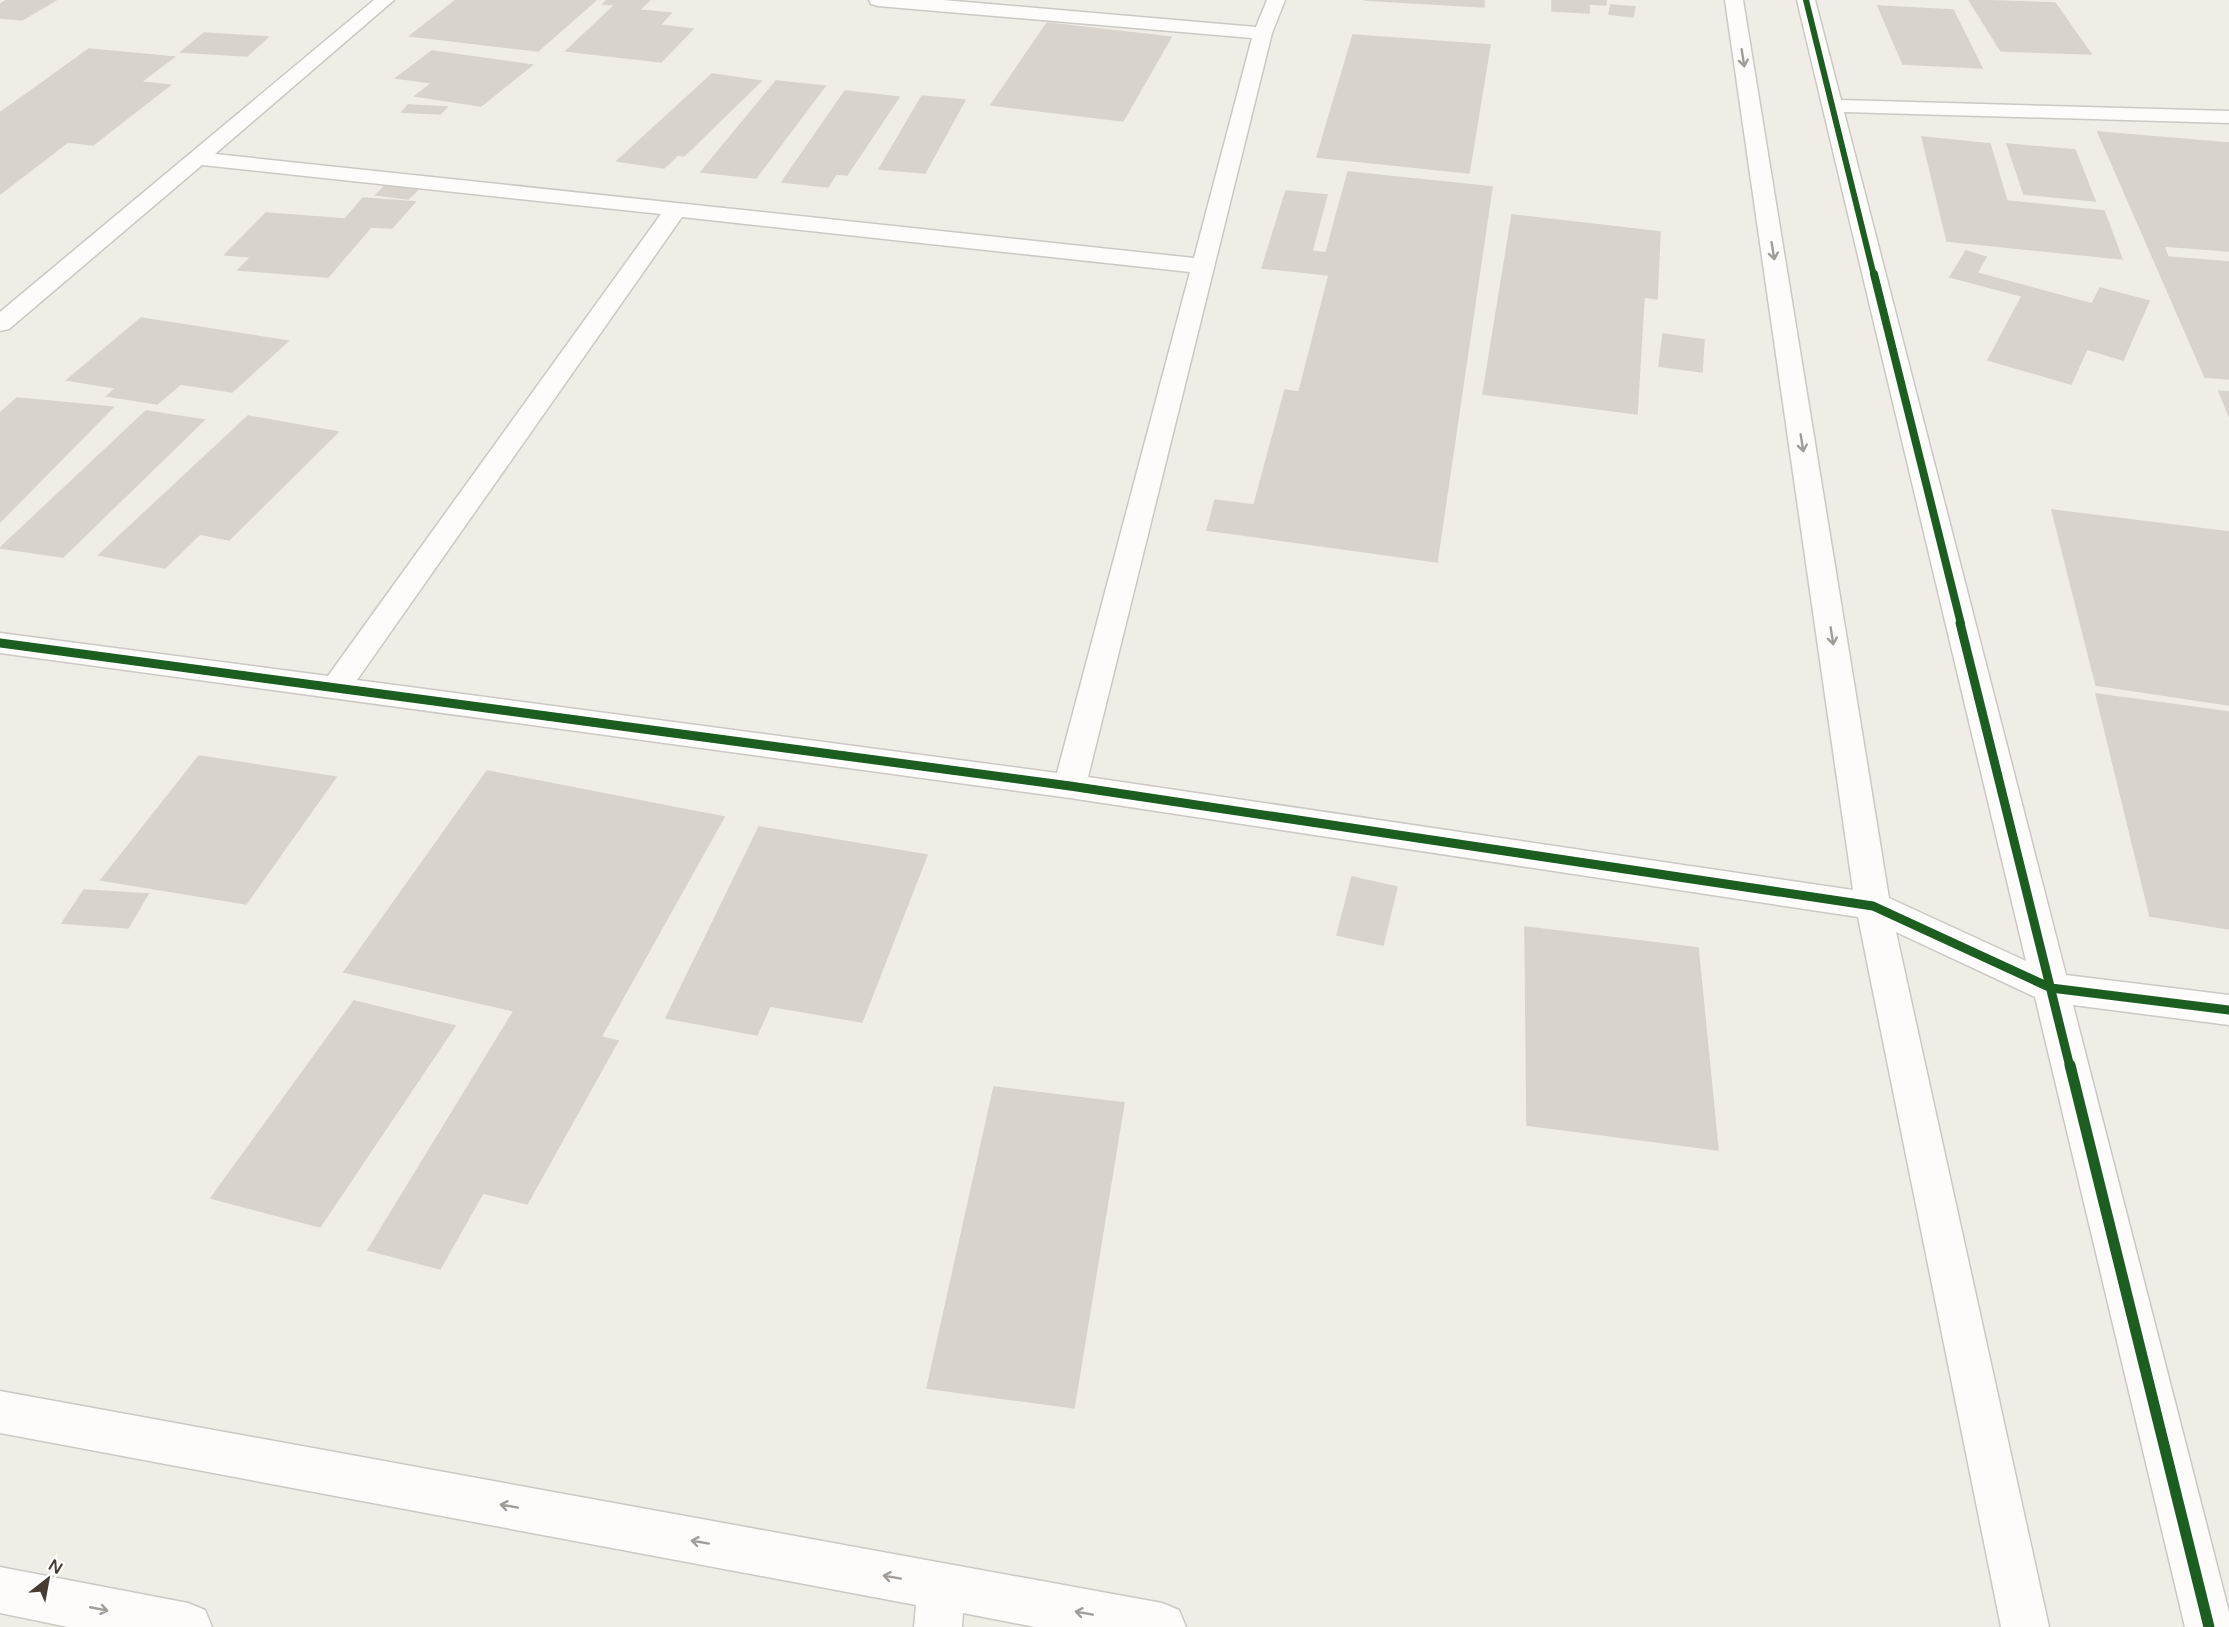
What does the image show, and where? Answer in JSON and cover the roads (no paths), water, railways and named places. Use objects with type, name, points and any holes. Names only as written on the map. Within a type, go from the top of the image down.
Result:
[{"type":"street","points":[[0,324],[385,0]]},
{"type":"street","points":[[878,0],[1263,33]]},
{"type":"street","points":[[1070,786],[1263,33],[1276,0]]},
{"type":"street","points":[[1734,0],[1874,906],[2025,1627]]},
{"type":"street","points":[[1806,0],[2209,1627]]},
{"type":"street","points":[[1832,106],[2229,117]]},
{"type":"street","points":[[197,158],[1203,266]]},
{"type":"street","points":[[336,688],[676,209]]},
{"type":"street","points":[[0,643],[1070,786],[1874,906],[2051,988],[2229,1010]]},
{"type":"street","points":[[0,1412],[940,1607],[1162,1627]]},
{"type":"street","points":[[0,1590],[188,1627]]}]
